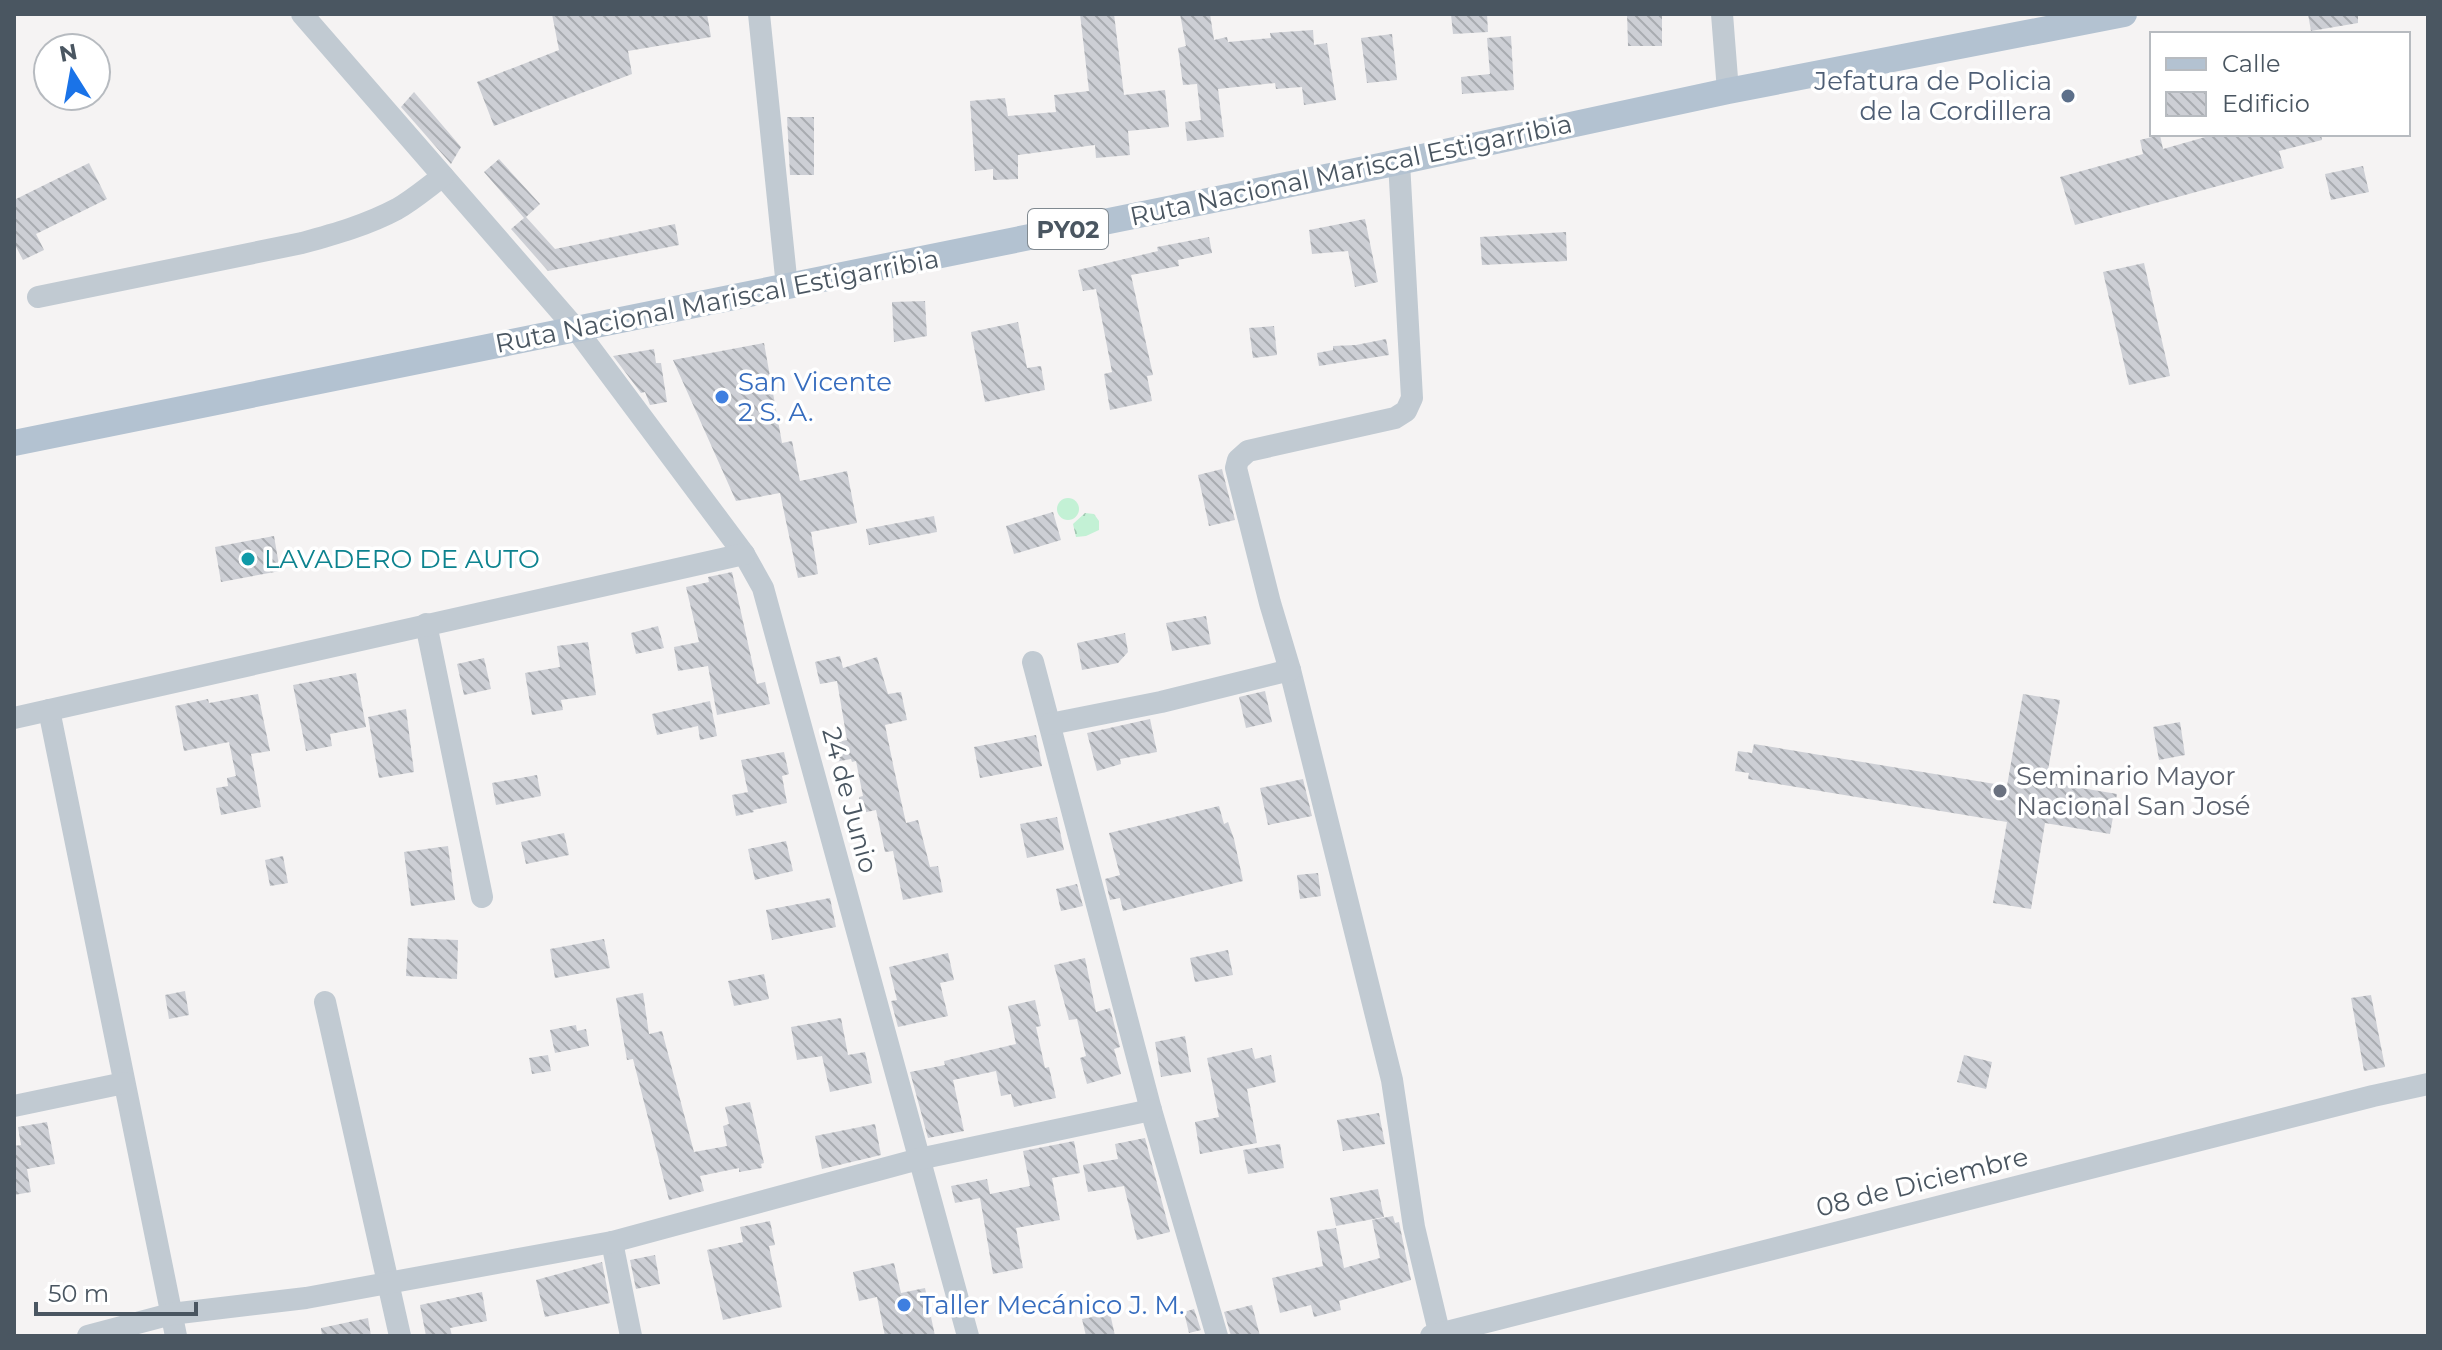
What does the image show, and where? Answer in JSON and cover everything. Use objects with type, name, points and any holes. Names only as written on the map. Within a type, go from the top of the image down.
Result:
[{"type":"main road","name":"Ruta Nacional Mariscal Estigarribia","points":[[14,443],[1399,162],[1728,91],[2123,14]]},
{"type":"street","name":"24 de Junio","points":[[302,14],[576,329],[744,554],[763,588],[968,1336]]},
{"type":"street","points":[[759,14],[787,287]]},
{"type":"street","points":[[1722,14],[1728,91]]},
{"type":"street","points":[[1399,162],[1410,405],[1395,418],[1248,451],[1237,464],[1392,1080],[1414,1227],[1437,1335]]},
{"type":"street","points":[[38,297],[334,234],[363,225],[400,207],[443,176]]},
{"type":"street","points":[[14,718],[744,554]]},
{"type":"street","points":[[426,624],[482,897]]},
{"type":"street","points":[[1033,662],[1151,1110],[1217,1336]]},
{"type":"street","points":[[1050,724],[1161,702],[1290,670]]},
{"type":"street","points":[[49,710],[173,1325]]},
{"type":"street","points":[[325,1002],[400,1336]]},
{"type":"street","points":[[14,1106],[124,1083]]},
{"type":"street","name":"08 de Diciembre","points":[[1437,1335],[2358,1099],[2428,1084]]},
{"type":"street","points":[[88,1336],[173,1325],[612,1242],[919,1159],[1151,1110]]},
{"type":"street","points":[[612,1242],[631,1336]]},
{"type":"green space","points":[[1064,498],[1072,498],[1079,509],[1072,520],[1064,520],[1057,513],[1057,505]]},
{"type":"green space","points":[[1085,513],[1094,514],[1099,521],[1099,530],[1076,537],[1073,524]]},
{"type":"building","points":[[552,14],[707,14],[711,37],[628,51],[632,74],[494,126],[477,82],[559,50]]},
{"type":"building","points":[[1080,14],[1114,14],[1124,95],[1165,90],[1169,127],[1128,131],[1130,155],[1096,158],[1095,145],[1018,155],[1018,179],[993,180],[993,169],[975,171],[970,101],[1005,98],[1008,116],[1056,112],[1054,95],[1089,91]]},
{"type":"building","points":[[1180,14],[1210,14],[1214,40],[1227,37],[1228,42],[1271,38],[1270,33],[1313,30],[1314,45],[1327,43],[1336,100],[1304,105],[1302,87],[1276,89],[1275,83],[1218,89],[1224,137],[1187,141],[1185,122],[1201,120],[1197,84],[1183,85],[1178,48],[1186,46]]},
{"type":"building","points":[[1451,14],[1487,14],[1488,32],[1453,34]]},
{"type":"building","points":[[1627,14],[1662,14],[1662,46],[1628,46]]},
{"type":"building","points":[[2308,14],[2358,14],[2358,23],[2311,31]]},
{"type":"building","points":[[1392,34],[1397,80],[1367,83],[1361,38]]},
{"type":"building","points":[[1511,36],[1514,90],[1462,94],[1461,77],[1490,74],[1487,38]]},
{"type":"building","points":[[414,92],[461,147],[451,164],[401,107]]},
{"type":"building","points":[[787,117],[814,117],[814,175],[790,175]]},
{"type":"building","points":[[2160,136],[2163,149],[2209,136],[2321,136],[2322,140],[2279,151],[2284,168],[2075,225],[2060,177],[2143,154],[2140,140]]},
{"type":"building","points":[[499,159],[540,204],[526,217],[555,249],[675,224],[679,245],[548,271],[511,229],[524,218],[484,172]]},
{"type":"building","points":[[89,163],[107,199],[36,234],[44,250],[23,260],[14,243],[14,200]]},
{"type":"building","points":[[2363,166],[2369,192],[2331,200],[2325,174]]},
{"type":"building","points":[[1365,219],[1378,282],[1355,287],[1348,251],[1312,254],[1309,230]]},
{"type":"building","points":[[1566,232],[1567,261],[1482,265],[1480,237]]},
{"type":"building","points":[[1209,237],[1212,253],[1178,260],[1179,266],[1131,275],[1153,375],[1147,376],[1152,401],[1110,410],[1104,374],[1112,372],[1096,289],[1083,291],[1078,270],[1158,251],[1157,247]]},
{"type":"building","points":[[2144,263],[2170,376],[2129,385],[2103,272]]},
{"type":"building","points":[[925,301],[927,336],[894,342],[892,302]]},
{"type":"building","points":[[1018,322],[1027,368],[1041,366],[1045,390],[985,402],[971,332]]},
{"type":"building","points":[[1274,326],[1277,355],[1253,358],[1249,328]]},
{"type":"building","points":[[1386,339],[1389,355],[1319,366],[1317,353],[1333,350],[1333,346]]},
{"type":"building","points":[[764,343],[782,443],[792,441],[800,481],[847,471],[857,523],[811,532],[818,574],[798,578],[780,493],[736,501],[673,360]]},
{"type":"building","points":[[654,349],[656,363],[661,363],[667,402],[650,405],[645,392],[641,393],[613,356]]},
{"type":"building","points":[[1222,469],[1235,520],[1209,526],[1198,475]]},
{"type":"building","points":[[1053,512],[1061,540],[1014,554],[1006,526]]},
{"type":"building","points":[[934,516],[937,532],[869,545],[866,529]]},
{"type":"building","name":"LAVADERO DE AUTO","points":[[274,536],[280,571],[221,582],[215,547]]},
{"type":"building","points":[[732,572],[757,684],[765,682],[770,704],[717,715],[708,666],[678,671],[674,647],[699,642],[686,587],[709,582],[708,577]]},
{"type":"building","points":[[1206,616],[1211,644],[1172,651],[1166,623]]},
{"type":"building","points":[[658,626],[664,648],[636,654],[631,633]]},
{"type":"building","points":[[1125,633],[1128,652],[1118,663],[1082,670],[1077,643]]},
{"type":"building","points":[[588,642],[596,695],[561,700],[563,710],[532,715],[525,673],[560,667],[557,646]]},
{"type":"building","points":[[840,656],[843,668],[877,657],[888,694],[901,692],[907,720],[885,725],[894,769],[906,823],[918,820],[930,867],[938,866],[943,892],[903,900],[893,851],[885,852],[876,810],[862,813],[859,797],[863,796],[856,761],[835,762],[832,743],[847,740],[837,681],[820,684],[815,662]]},
{"type":"building","points":[[484,658],[491,689],[464,695],[457,664]]},
{"type":"building","points":[[356,673],[366,727],[330,734],[332,746],[306,751],[293,685]]},
{"type":"building","points":[[1265,691],[1272,722],[1246,728],[1239,697]]},
{"type":"building","points":[[258,694],[270,751],[251,754],[261,807],[221,815],[216,788],[228,786],[227,778],[236,776],[229,742],[184,751],[175,706]]},
{"type":"building","points":[[2023,694],[2060,700],[2046,782],[2117,794],[2110,834],[2045,823],[2031,909],[1993,903],[2007,822],[1748,779],[1749,773],[1735,771],[1738,751],[1752,753],[1754,744],[2007,786]]},
{"type":"building","points":[[710,701],[717,736],[700,740],[698,726],[657,735],[652,714]]},
{"type":"building","points":[[406,709],[414,772],[379,778],[368,717]]},
{"type":"building","points":[[1150,719],[1157,752],[1120,759],[1121,764],[1097,771],[1087,733]]},
{"type":"building","points":[[2180,722],[2185,755],[2159,760],[2153,727]]},
{"type":"building","points":[[1036,735],[1042,766],[980,778],[974,747]]},
{"type":"building","points":[[784,752],[789,774],[782,776],[787,803],[736,816],[732,795],[748,792],[741,760]]},
{"type":"building","points":[[537,775],[541,796],[496,805],[492,783]]},
{"type":"building","points":[[1303,779],[1312,816],[1268,825],[1260,788]]},
{"type":"building","points":[[1219,806],[1224,824],[1228,822],[1234,839],[1243,881],[1123,911],[1120,898],[1110,900],[1105,879],[1120,875],[1109,833]]},
{"type":"building","points":[[1057,817],[1064,850],[1027,858],[1020,824]]},
{"type":"building","points":[[564,833],[569,855],[526,864],[521,842]]},
{"type":"building","points":[[786,841],[793,871],[755,880],[748,849]]},
{"type":"building","points":[[448,846],[455,900],[411,906],[404,852]]},
{"type":"building","points":[[283,856],[288,883],[270,886],[265,860]]},
{"type":"building","points":[[1318,873],[1321,896],[1300,899],[1297,875]]},
{"type":"building","points":[[1077,884],[1083,906],[1061,911],[1056,889]]},
{"type":"building","points":[[830,898],[836,927],[772,940],[766,910]]},
{"type":"building","points":[[408,938],[458,940],[457,979],[406,976]]},
{"type":"building","points":[[604,939],[610,968],[555,978],[550,949]]},
{"type":"building","points":[[1228,950],[1233,975],[1195,982],[1190,958]]},
{"type":"building","points":[[948,953],[954,980],[940,983],[948,1016],[898,1027],[891,1001],[897,1000],[889,967]]},
{"type":"building","points":[[1085,958],[1096,1012],[1110,1008],[1120,1047],[1114,1049],[1121,1074],[1087,1084],[1080,1058],[1086,1056],[1077,1019],[1069,1020],[1054,965]]},
{"type":"building","points":[[764,974],[769,999],[734,1006],[728,981]]},
{"type":"building","points":[[185,991],[189,1015],[169,1019],[165,995]]},
{"type":"building","points":[[643,993],[649,1034],[662,1031],[694,1152],[727,1146],[723,1126],[729,1124],[725,1107],[750,1102],[764,1163],[761,1164],[762,1168],[739,1172],[739,1168],[700,1176],[704,1191],[669,1200],[633,1059],[627,1060],[616,998]]},
{"type":"building","points":[[2371,995],[2385,1067],[2364,1071],[2351,998]]},
{"type":"building","points":[[1035,1000],[1041,1026],[1036,1027],[1045,1068],[1049,1067],[1056,1098],[1014,1107],[1011,1094],[1001,1096],[996,1071],[953,1080],[964,1131],[928,1138],[910,1072],[1016,1044],[1008,1006]]},
{"type":"building","points":[[841,1018],[848,1055],[865,1052],[872,1083],[830,1092],[822,1056],[797,1060],[791,1027]]},
{"type":"building","points":[[576,1025],[577,1031],[586,1029],[589,1046],[555,1053],[550,1030]]},
{"type":"building","points":[[1185,1036],[1191,1072],[1161,1077],[1155,1042]]},
{"type":"building","points":[[1252,1048],[1255,1059],[1271,1055],[1276,1082],[1247,1089],[1257,1143],[1200,1154],[1195,1122],[1219,1117],[1207,1058]]},
{"type":"building","points":[[548,1055],[551,1071],[532,1074],[529,1058]]},
{"type":"building","points":[[1964,1055],[1992,1062],[1986,1089],[1957,1082]]},
{"type":"building","points":[[1379,1113],[1385,1144],[1343,1151],[1337,1120]]},
{"type":"building","points":[[47,1122],[55,1164],[27,1169],[31,1192],[14,1195],[14,1146],[21,1145],[18,1127]]},
{"type":"building","points":[[875,1124],[881,1155],[822,1169],[815,1136]]},
{"type":"building","points":[[1145,1138],[1170,1232],[1137,1240],[1124,1186],[1088,1192],[1083,1165],[1118,1159],[1115,1144]]},
{"type":"building","points":[[1074,1141],[1080,1173],[1052,1178],[1060,1220],[1016,1228],[1023,1268],[993,1274],[980,1198],[955,1203],[951,1186],[987,1179],[990,1194],[1030,1186],[1023,1151]]},
{"type":"building","points":[[1280,1144],[1284,1168],[1248,1174],[1243,1150]]},
{"type":"building","points":[[1378,1189],[1384,1217],[1336,1226],[1330,1198]]},
{"type":"building","points":[[1393,1216],[1395,1223],[1399,1222],[1411,1280],[1339,1301],[1341,1310],[1314,1317],[1311,1305],[1280,1313],[1272,1278],[1323,1266],[1317,1231],[1336,1228],[1344,1268],[1380,1258],[1372,1220]]},
{"type":"building","points":[[770,1221],[775,1245],[769,1246],[782,1307],[723,1320],[707,1250],[743,1242],[740,1227]]},
{"type":"building","points":[[655,1255],[660,1284],[636,1289],[630,1260]]},
{"type":"building","points":[[602,1262],[610,1303],[545,1317],[536,1280]]},
{"type":"building","points":[[894,1263],[901,1293],[925,1288],[935,1336],[885,1336],[877,1297],[859,1301],[853,1272]]},
{"type":"building","points":[[482,1292],[487,1321],[450,1328],[452,1336],[426,1336],[420,1305]]},
{"type":"building","points":[[1252,1305],[1260,1336],[1231,1336],[1224,1312]]},
{"type":"building","points":[[1194,1309],[1201,1330],[1189,1333],[1184,1312]]},
{"type":"building","points":[[1110,1313],[1115,1336],[1086,1336],[1082,1319]]},
{"type":"building","points":[[368,1318],[371,1336],[322,1336],[321,1328]]},
{"type":"place","name":"Jefatura de Policia de la Cordillera","points":[[2068,96]]},
{"type":"place","name":"San Vicente 2 S. A.","points":[[722,397]]},
{"type":"place","name":"LAVADERO DE AUTO","points":[[248,559]]},
{"type":"place","name":"Seminario Mayor Nacional San José","points":[[2000,791]]},
{"type":"place","name":"Taller Mecánico J. M.","points":[[904,1305]]}]
